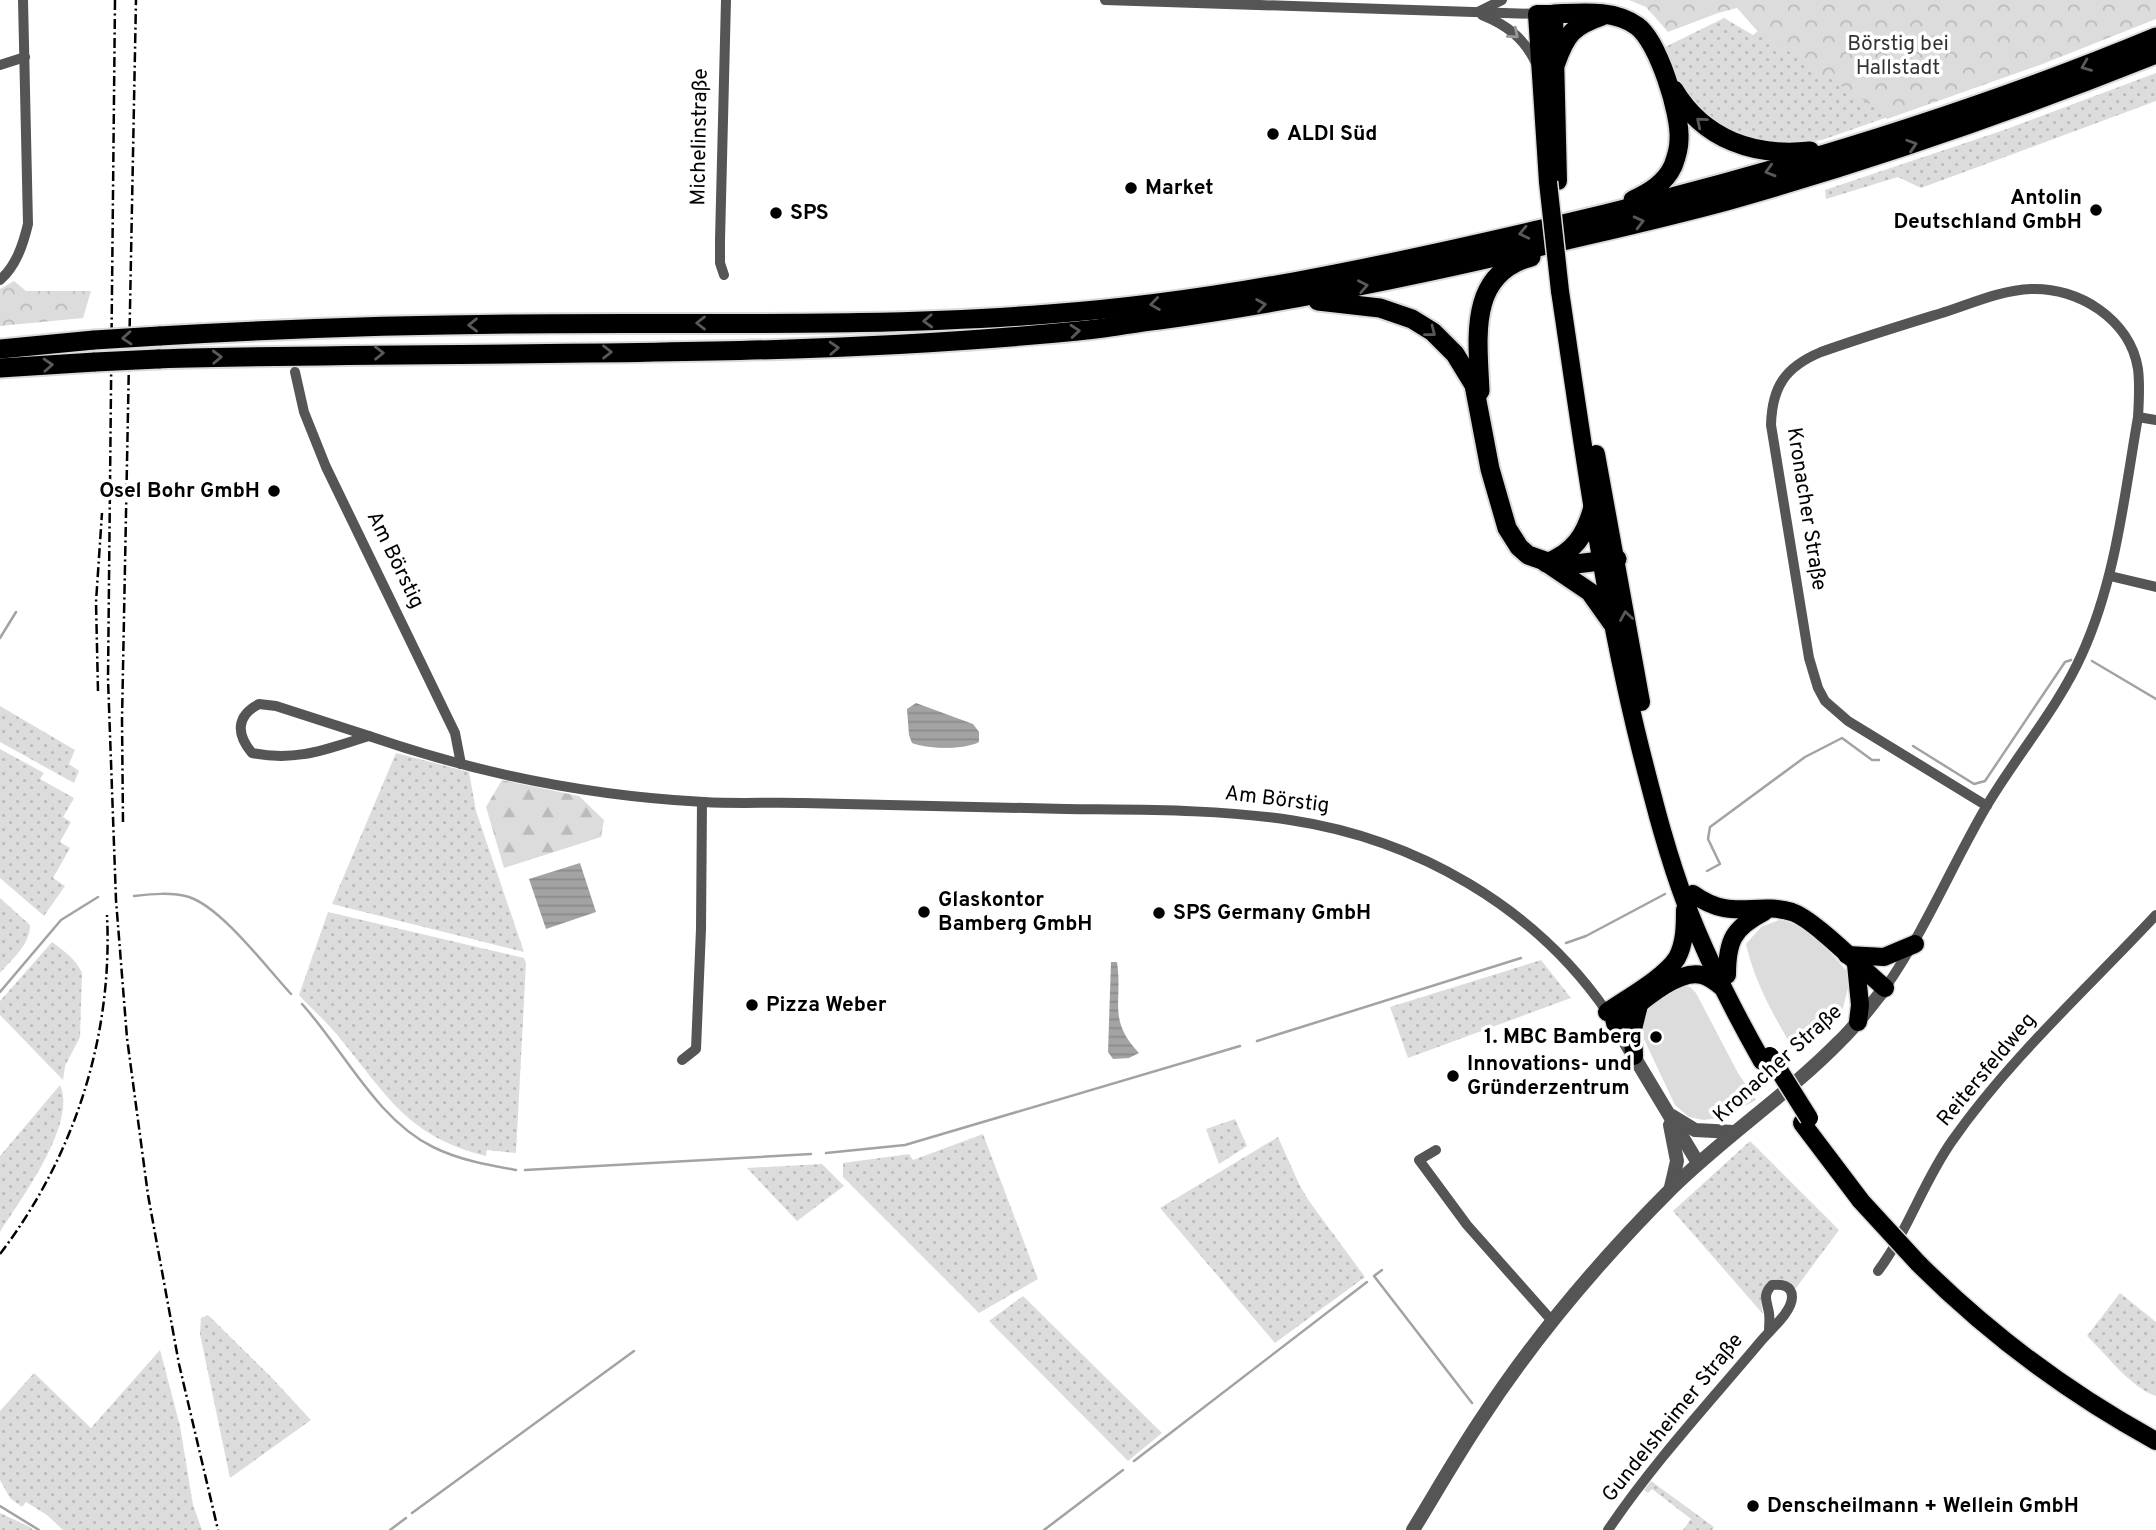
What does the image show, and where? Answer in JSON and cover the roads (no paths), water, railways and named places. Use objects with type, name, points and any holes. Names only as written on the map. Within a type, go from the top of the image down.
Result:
[{"type":"highway","points":[[1574,0],[1599,14]]},
{"type":"highway","points":[[1545,14],[1599,14],[1619,17],[1639,27],[1652,44],[1666,78],[1679,130],[1671,169],[1660,184],[1647,193],[1590,218]]},
{"type":"highway","points":[[1547,66],[1567,36],[1581,23],[1599,14]]},
{"type":"highway","points":[[0,349],[94,340],[311,328],[923,321],[1045,315],[1129,307],[1302,282],[1421,258],[1707,189],[1859,145],[1991,101],[2156,37]]},
{"type":"highway","points":[[0,368],[311,354],[723,352],[927,343],[1085,331],[1296,299],[1425,273],[1725,201],[1923,141],[2156,54]]},
{"type":"highway","points":[[1666,78],[1689,112],[1709,129],[1734,143],[1757,150],[1783,153],[1859,145]]},
{"type":"highway","points":[[1480,413],[1478,323],[1489,285],[1512,264],[1546,253],[1573,238]]},
{"type":"highway","points":[[1296,299],[1367,306],[1412,319],[1433,332],[1455,354],[1474,385],[1492,478],[1507,528],[1519,547],[1528,555],[1546,563],[1590,592],[1612,623]]},
{"type":"highway","points":[[1546,563],[1576,545],[1588,525],[1592,507]]},
{"type":"highway","points":[[1546,563],[1570,566],[1609,560]]},
{"type":"main road","points":[[1545,14],[1553,181],[1592,507],[1609,560],[1612,623],[1656,810],[1689,898],[1725,981],[1766,1058],[1805,1120],[1864,1198],[1961,1304],[2008,1344],[2104,1411],[2156,1441]]},
{"type":"main road","points":[[1565,290],[1584,383],[1609,560],[1665,807],[1689,898],[1685,934],[1676,959],[1611,1018]]},
{"type":"main road","points":[[1689,898],[1728,910],[1780,909],[1802,916],[1885,988]]},
{"type":"main road","points":[[1725,981],[1729,946],[1733,936],[1752,918],[1767,910]]},
{"type":"main road","points":[[1851,960],[1884,957],[1914,943]]},
{"type":"main road","points":[[1851,960],[1860,1005],[1858,1022]]},
{"type":"main road","points":[[1611,1018],[1639,1005],[1664,986],[1683,976],[1701,975],[1725,981]]},
{"type":"main road","points":[[1634,1056],[1633,1029],[1639,1005]]},
{"type":"main road","points":[[1920,1258],[2048,1362],[2156,1431]]},
{"type":"street","points":[[4,276],[20,252],[28,225],[23,0]]},
{"type":"street","name":"Michelinstraße","points":[[724,275],[720,263],[720,240],[726,0]]},
{"type":"street","points":[[1105,0],[1545,14]]},
{"type":"street","points":[[1476,13],[1502,0]]},
{"type":"street","points":[[1476,13],[1508,28],[1547,66]]},
{"type":"street","points":[[0,65],[24,57]]},
{"type":"street","name":"Kronacher Straße","points":[[1413,1530],[1479,1422],[1553,1322],[1671,1190],[1698,1163],[1840,1041],[1885,988],[1914,943],[1987,806],[2074,671],[2110,576],[2139,393],[2137,366],[2129,343],[2113,322],[2079,296],[2055,290],[2013,290],[1801,360],[1787,373],[1777,388],[1772,406],[1771,425],[1809,658],[1818,688],[1832,709],[1847,721],[1987,806]]},
{"type":"street","name":"Am Börstig","points":[[295,372],[304,412],[327,467],[455,733],[461,764]]},
{"type":"street","points":[[2137,417],[2156,420]]},
{"type":"street","points":[[2110,576],[2156,587]]},
{"type":"street","name":"Am Börstig","points":[[369,736],[294,757],[271,757],[252,753],[243,743],[241,732],[242,720],[250,709],[259,704],[276,705],[461,764],[579,789],[702,802],[1201,812],[1287,819],[1332,828],[1400,850],[1460,878],[1524,922],[1562,955],[1611,1018],[1698,1163]]},
{"type":"street","points":[[682,1060],[696,1049],[702,802]]},
{"type":"street","name":"Reitersfeldweg","points":[[1878,1271],[1892,1253],[1934,1167],[1954,1138],[2034,1043],[2156,915]]},
{"type":"street","points":[[1668,1113],[1695,1130],[1734,1132]]},
{"type":"street","points":[[1668,1113],[1677,1161],[1671,1190]]},
{"type":"street","points":[[1436,1150],[1419,1160],[1467,1225],[1553,1322]]},
{"type":"street","name":"Gundelsheimer Straße","points":[[1608,1530],[1651,1469],[1769,1332]]},
{"type":"waterway","points":[[0,638],[16,612]]},
{"type":"waterway","points":[[1913,746],[1974,784],[1985,781],[2065,662],[2071,660]]},
{"type":"waterway","points":[[2092,661],[2156,699]]},
{"type":"waterway","points":[[1707,871],[1720,864],[1708,839],[1710,827],[1805,757],[1842,738],[1872,760],[1879,760]]},
{"type":"waterway","points":[[134,896],[175,894],[202,903],[229,925],[291,994]]},
{"type":"waterway","points":[[1566,943],[1586,936],[1665,894]]},
{"type":"waterway","points":[[0,992],[61,920],[98,897]]},
{"type":"waterway","points":[[1257,1041],[1521,958]]},
{"type":"waterway","points":[[302,1004],[378,1102],[413,1135],[453,1155],[516,1170]]},
{"type":"waterway","points":[[826,1153],[905,1145],[1240,1046]]},
{"type":"waterway","points":[[525,1170],[811,1154]]},
{"type":"waterway","points":[[1382,1270],[1374,1276],[1472,1403]]},
{"type":"waterway","points":[[1134,1461],[1367,1282]]},
{"type":"waterway","points":[[412,1513],[634,1351]]},
{"type":"waterway","points":[[1044,1530],[1123,1470]]},
{"type":"waterway","points":[[0,1506],[39,1530]]},
{"type":"waterway","points":[[390,1530],[406,1518]]},
{"type":"railway","points":[[115,0],[108,679],[116,900],[127,1038],[148,1195],[179,1364],[218,1530]]},
{"type":"railway","points":[[123,822],[122,720],[136,0]]},
{"type":"railway","points":[[98,691],[96,602],[102,513]]},
{"type":"railway","points":[[0,1254],[49,1177],[84,1094],[103,1006],[107,915]]},
{"type":"place","name":"ALDI Süd","points":[[1273,134]]},
{"type":"place","name":"Market","points":[[1131,188]]},
{"type":"place","name":"Antolin Deutschland GmbH","points":[[2096,210]]},
{"type":"place","name":"SPS","points":[[776,213]]},
{"type":"place","name":"Osel Bohr GmbH","points":[[274,491]]},
{"type":"place","name":"Glaskontor Bamberg GmbH","points":[[924,912]]},
{"type":"place","name":"SPS Germany GmbH","points":[[1159,913]]},
{"type":"place","name":"Pizza Weber","points":[[752,1005]]},
{"type":"place","name":"1. MBC Bamberg","points":[[1656,1037]]},
{"type":"place","name":"Innovations- und Gründerzentrum","points":[[1453,1076]]},
{"type":"place","name":"Denscheilmann + Wellein GmbH","points":[[1753,1506]]},
{"type":"park label","name":"Börstig bei Hallstadt","points":[[1898,56]]}]
